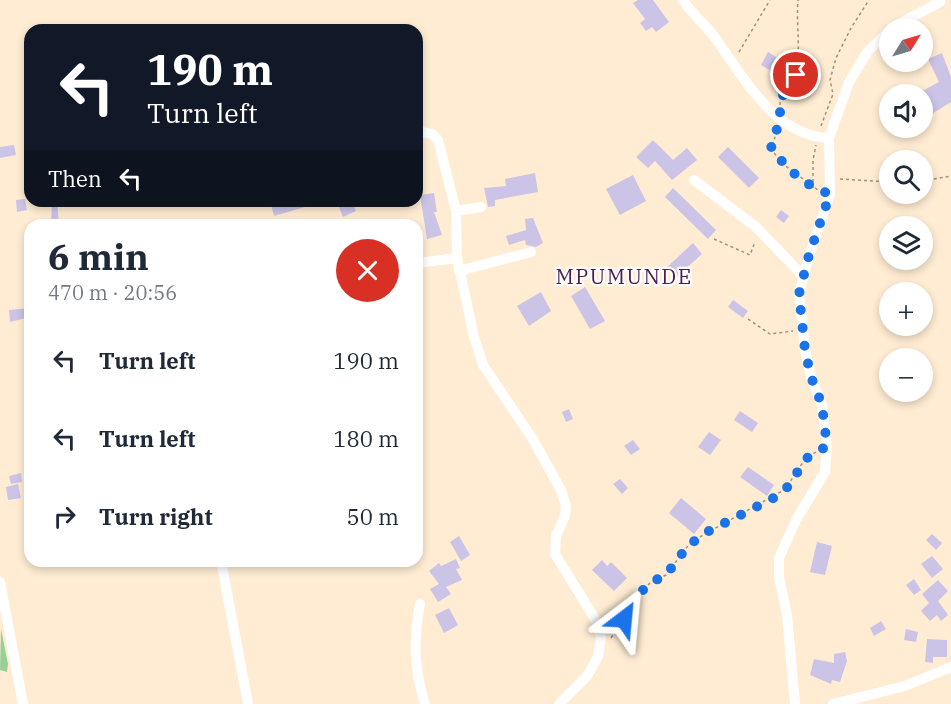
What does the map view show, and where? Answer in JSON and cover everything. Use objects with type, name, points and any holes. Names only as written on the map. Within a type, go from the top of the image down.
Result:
[{"type":"street","points":[[683,0],[690,11],[707,26],[741,76],[780,119],[824,138]]},
{"type":"street","points":[[910,18],[940,2],[936,0]]},
{"type":"street","points":[[795,704],[787,615],[779,578],[779,558],[796,520],[825,472],[827,446],[822,405],[811,377],[799,294],[830,194],[830,177],[824,138],[849,81],[868,51],[879,40]]},
{"type":"street","points":[[423,132],[432,134],[438,140],[456,211],[456,258],[474,337],[483,364],[532,438],[561,490],[566,506],[556,536],[555,554],[595,619],[602,645],[587,676],[559,704]]},
{"type":"street","points":[[694,180],[759,231],[804,277]]},
{"type":"street","points":[[456,211],[481,207]]},
{"type":"street","points":[[459,271],[531,252]]},
{"type":"street","points":[[423,262],[456,258]]},
{"type":"street","points":[[222,567],[248,704]]},
{"type":"street","points":[[0,582],[23,704]]},
{"type":"street","points":[[420,604],[414,639],[415,666],[425,704]]},
{"type":"street","points":[[833,704],[905,686],[951,667]]},
{"type":"path","points":[[738,54],[770,0]]},
{"type":"path","points":[[798,0],[796,35],[799,59],[796,75],[780,100],[780,119],[771,148],[783,164],[813,189],[830,194]]},
{"type":"path","points":[[813,189],[813,160],[824,138],[826,108],[833,94],[830,80],[836,58],[850,28],[869,0]]},
{"type":"path","points":[[933,179],[951,176]]},
{"type":"path","points":[[830,177],[879,181]]},
{"type":"path","points":[[714,239],[750,255],[759,231]]},
{"type":"path","points":[[748,319],[770,334],[803,330]]},
{"type":"path","points":[[602,645],[609,642],[624,619],[627,606],[650,583],[666,575],[687,547],[703,534],[772,499],[786,489],[807,458],[827,446]]},
{"type":"green space","points":[[1,629],[8,664],[7,672],[0,670]]},
{"type":"building","points":[[638,0],[653,0],[669,22],[656,32],[652,27],[646,31],[640,23],[645,19],[633,3]]},
{"type":"building","points":[[768,52],[792,67],[784,79],[761,65]]},
{"type":"building","points":[[942,53],[951,77],[951,102],[933,113],[933,85],[939,82],[933,69],[933,57]]},
{"type":"building","points":[[653,140],[673,160],[687,148],[697,160],[672,180],[655,161],[648,168],[636,157]]},
{"type":"building","points":[[14,145],[16,155],[0,158],[0,147]]},
{"type":"building","points":[[728,147],[759,178],[749,188],[718,157]]},
{"type":"building","points":[[535,173],[538,192],[495,200],[495,206],[488,207],[484,188],[506,186],[505,179]]},
{"type":"building","points":[[633,175],[646,201],[620,215],[606,189]]},
{"type":"building","points":[[673,188],[716,230],[708,239],[665,197]]},
{"type":"building","points":[[434,193],[437,212],[434,212],[442,235],[427,239],[422,207],[423,195]]},
{"type":"building","points":[[24,199],[24,207],[27,210],[17,212],[16,200]]},
{"type":"building","points":[[52,207],[58,207],[58,219],[51,219]]},
{"type":"building","points":[[272,207],[305,207],[274,216]]},
{"type":"building","points":[[339,207],[354,207],[356,211],[343,217]]},
{"type":"building","points":[[781,210],[789,216],[784,223],[776,217]]},
{"type":"building","points":[[533,218],[543,243],[536,247],[526,245],[525,240],[509,245],[506,236],[526,230],[525,219]]},
{"type":"building","points":[[693,243],[702,254],[675,278],[666,268]]},
{"type":"building","points":[[585,287],[605,321],[590,329],[571,296]]},
{"type":"building","points":[[541,292],[551,311],[529,326],[517,306]]},
{"type":"building","points":[[733,300],[748,311],[743,318],[728,307]]},
{"type":"building","points":[[24,309],[24,318],[10,322],[9,310]]},
{"type":"building","points":[[569,409],[573,419],[566,422],[562,412]]},
{"type":"building","points":[[740,411],[758,423],[752,432],[734,420]]},
{"type":"building","points":[[709,432],[721,440],[710,455],[698,447]]},
{"type":"building","points":[[633,440],[640,449],[631,455],[624,446]]},
{"type":"building","points":[[748,467],[774,485],[767,496],[740,477]]},
{"type":"building","points":[[21,473],[22,482],[11,484],[9,476]]},
{"type":"building","points":[[620,479],[628,488],[622,494],[613,484]]},
{"type":"building","points":[[18,484],[21,498],[8,500],[6,487]]},
{"type":"building","points":[[681,498],[706,519],[694,534],[669,513]]},
{"type":"building","points":[[932,534],[942,543],[936,550],[926,540]]},
{"type":"building","points":[[459,536],[470,555],[461,561],[450,542]]},
{"type":"building","points":[[817,542],[832,546],[825,575],[810,572]]},
{"type":"building","points":[[932,556],[943,569],[932,578],[921,564]]},
{"type":"building","points":[[456,559],[460,568],[456,569],[462,580],[446,587],[451,594],[438,602],[430,589],[439,584],[429,571],[439,563],[441,566]]},
{"type":"building","points":[[602,560],[607,566],[611,562],[627,578],[614,591],[592,570]]},
{"type":"building","points":[[914,579],[921,590],[914,595],[906,585]]},
{"type":"building","points":[[938,580],[948,591],[938,601],[948,615],[941,621],[937,615],[930,621],[921,611],[929,603],[922,594]]},
{"type":"building","points":[[449,608],[458,625],[444,633],[435,615]]},
{"type":"building","points":[[881,621],[886,629],[874,636],[870,628]]},
{"type":"building","points":[[906,629],[918,632],[916,642],[904,640]]},
{"type":"building","points":[[927,639],[947,640],[947,657],[933,657],[933,663],[925,662]]},
{"type":"building","points":[[845,652],[847,661],[840,682],[832,680],[831,684],[810,675],[814,659],[834,663],[834,654]]},
{"type":"district","name":"MPUMUNDE","points":[[624,277]]},
{"type":"route","points":[[624,619],[627,606],[650,583],[666,575],[687,547],[703,534],[772,499],[786,489],[807,458],[827,446],[822,405],[811,377],[805,350],[799,294],[809,255],[830,194],[813,189],[804,182],[783,164],[771,148],[780,119],[780,100],[796,75]]}]
